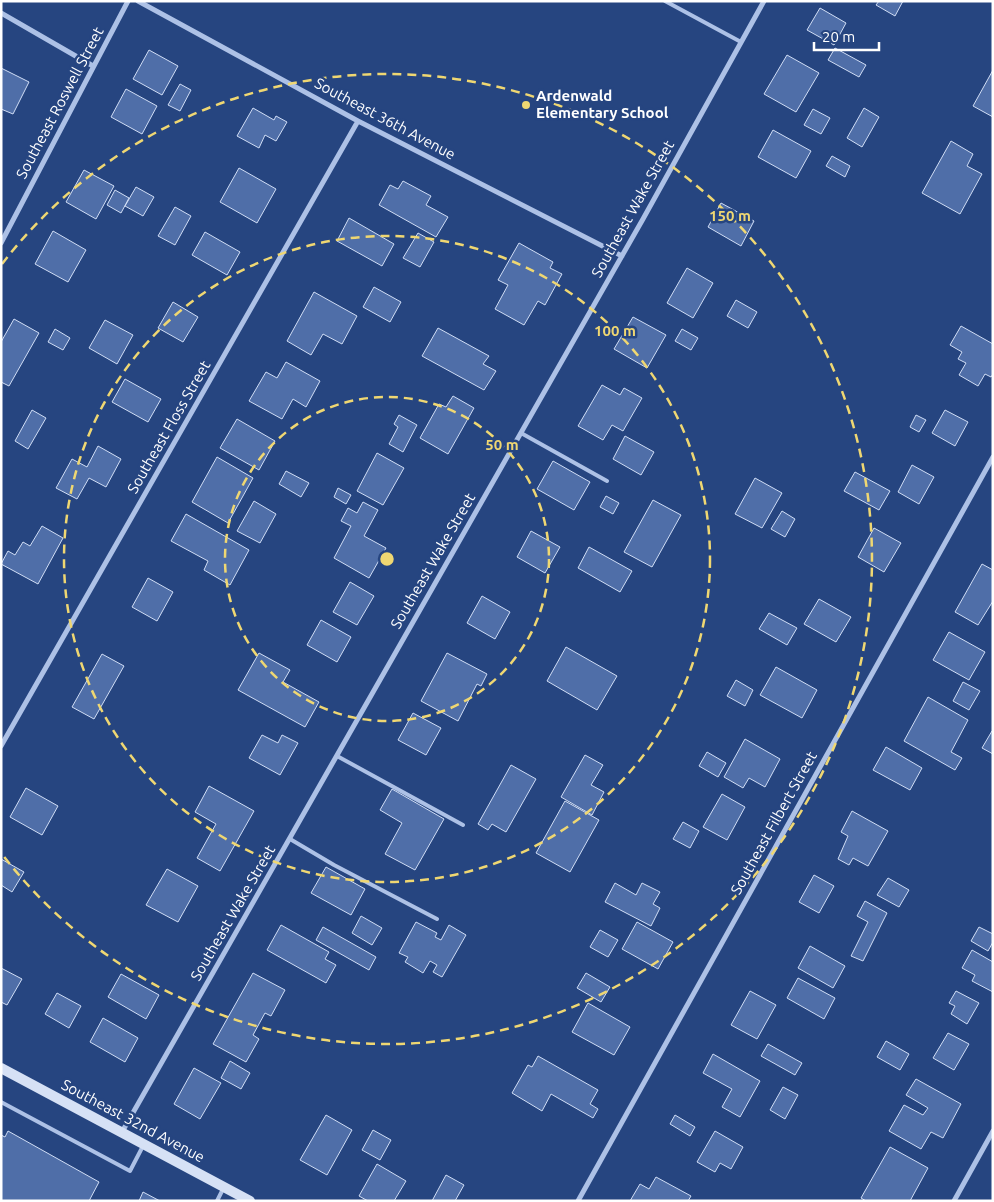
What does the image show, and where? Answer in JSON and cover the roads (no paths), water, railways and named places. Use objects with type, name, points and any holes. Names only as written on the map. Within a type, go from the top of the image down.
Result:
[{"type":"street","name":"Southeast Roswell Street","points":[[1,243],[128,1]]},
{"type":"street","name":"Southeast 36th Avenue","points":[[138,1],[358,121],[622,256]]},
{"type":"street","name":"Southeast Wake Street","points":[[122,1133],[622,256],[764,1]]},
{"type":"street","points":[[1,13],[93,66]]},
{"type":"street","name":"Southeast Floss Street","points":[[1,746],[358,121]]},
{"type":"street","name":"Southeast Filbert Street","points":[[578,1201],[993,456]]},
{"type":"street","name":"Southeast 32nd Avenue","points":[[1,1068],[250,1201]]},
{"type":"street","points":[[954,1201],[993,1131]]},
{"type":"lane","points":[[665,1],[741,42]]},
{"type":"lane","points":[[521,433],[606,481]]},
{"type":"lane","points":[[337,756],[463,825]]},
{"type":"lane","points":[[290,839],[437,919]]},
{"type":"lane","points":[[1,1102],[130,1171],[144,1144]]},
{"type":"lane","points":[[217,1201],[224,1187]]},
{"type":"place","name":"Ardenwald Elementary School","points":[[526,105]]}]
